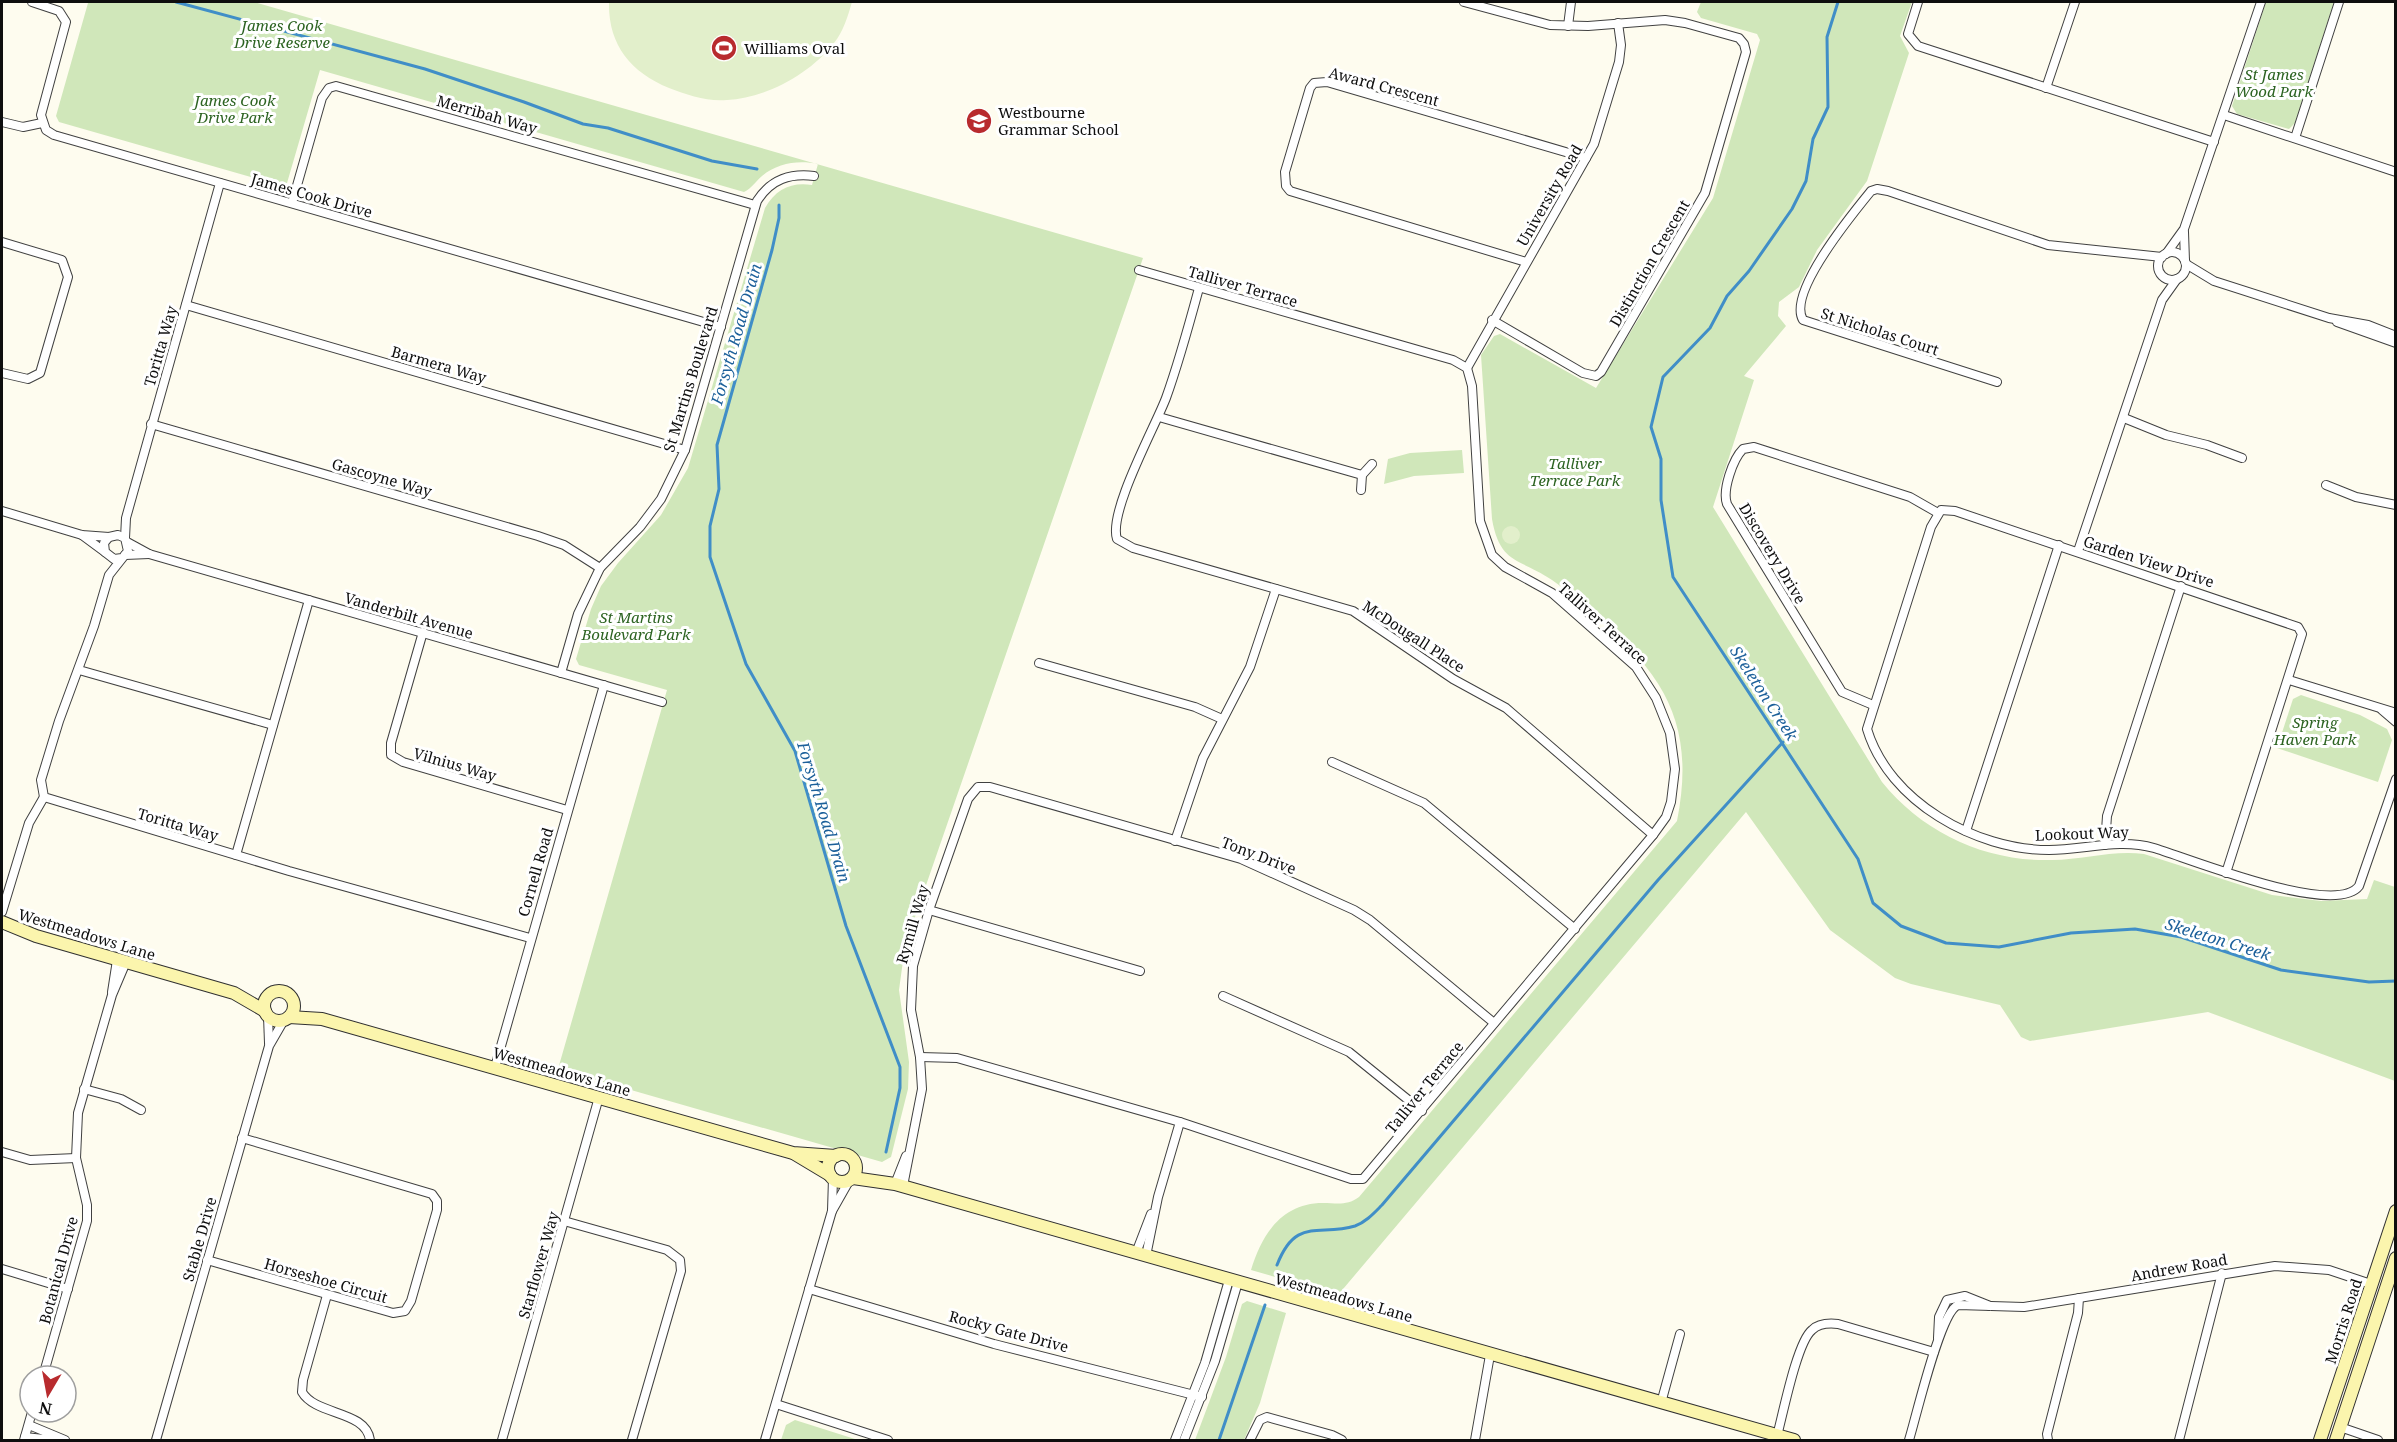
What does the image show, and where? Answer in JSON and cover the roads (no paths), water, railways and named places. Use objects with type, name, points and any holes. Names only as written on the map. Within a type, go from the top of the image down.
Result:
[{"type":"street","points":[[2,122],[23,127],[42,123],[43,106],[66,22],[59,11],[32,2]]},
{"type":"street","points":[[1464,2],[1533,21],[1568,26],[1618,23]]},
{"type":"street","points":[[1568,26],[1571,2]]},
{"type":"street","points":[[1918,2],[1908,34],[1918,46],[2214,142]]},
{"type":"street","points":[[2046,88],[2074,2]]},
{"type":"street","points":[[2162,300],[2160,272],[2164,255],[2184,229],[2261,2]]},
{"type":"street","points":[[2295,138],[2338,2]]},
{"type":"street","name":"Distinction Crescent","points":[[1492,320],[1583,373],[1596,376],[1601,372],[1705,193],[1745,57],[1744,44],[1733,36],[1675,21],[1653,19],[1618,23]]},
{"type":"street","name":"University Road","points":[[1467,368],[1597,137],[1619,62],[1618,23]]},
{"type":"street","name":"Award Crescent","points":[[1526,262],[1290,191],[1286,186],[1285,172],[1310,88],[1314,83],[1327,82],[1586,158]]},
{"type":"street","name":"Merribah Way","points":[[292,203],[321,98],[329,88],[336,86],[755,205]]},
{"type":"street","points":[[2224,115],[2396,172]]},
{"type":"street","name":"James Cook Drive","points":[[42,123],[54,135],[721,327]]},
{"type":"street","name":"St Martins Boulevard","points":[[561,673],[578,615],[600,568],[640,527],[661,499],[685,450],[755,205],[770,185],[783,177],[814,176]]},
{"type":"street","name":"Toritta Way","points":[[126,540],[126,518],[220,183]]},
{"type":"street","name":"St Nicholas Court","points":[[1997,382],[1803,320],[1799,312],[1800,305],[1826,248],[1871,191],[1877,189],[2048,245],[2136,255]]},
{"type":"street","points":[[2078,551],[2162,300],[2179,279],[2185,262],[2184,229]]},
{"type":"street","points":[[2,242],[62,260],[68,277],[43,367],[35,377],[20,378],[2,373]]},
{"type":"street","points":[[2136,255],[2177,253],[2185,262],[2214,281]]},
{"type":"street","points":[[2136,255],[2148,261],[2170,280],[2214,281],[2329,318],[2362,333],[2396,343]]},
{"type":"street","name":"Talliver Terrace","points":[[1139,270],[1453,360],[1467,368],[1472,386],[1480,521],[1492,555],[1505,567],[1552,593],[1636,667],[1656,698],[1670,733],[1676,769],[1669,810],[1653,835],[1369,1174],[1359,1180],[1180,1122]]},
{"type":"street","points":[[1199,288],[1159,417],[1362,475]]},
{"type":"street","name":"Barmera Way","points":[[186,305],[685,450]]},
{"type":"street","points":[[2329,318],[2368,325],[2396,336]]},
{"type":"street","name":"McDougall Place","points":[[1159,417],[1130,479],[1116,524],[1117,539],[1133,548],[1353,611],[1453,679],[1506,708],[1653,835]]},
{"type":"street","points":[[2124,418],[2166,435],[2207,445],[2242,458]]},
{"type":"street","name":"Gascoyne Way","points":[[151,424],[538,536],[564,545],[600,568]]},
{"type":"street","name":"Discovery Drive","points":[[1873,705],[1842,692],[1727,504],[1726,492],[1736,459],[1743,449],[1754,447],[1910,497],[1938,513]]},
{"type":"street","points":[[1361,490],[1362,475],[1372,464]]},
{"type":"street","points":[[2326,485],[2356,497],[2396,505]]},
{"type":"street","name":"Garden View Drive","points":[[1938,513],[1944,510],[1955,511],[2298,627],[2301,634],[2289,680],[2226,873]]},
{"type":"street","points":[[2,511],[82,535],[111,536],[126,540],[124,557],[109,575],[79,670],[59,721],[41,780],[44,797],[28,823],[2,912]]},
{"type":"street","points":[[1873,705],[1938,513]]},
{"type":"street","name":"Toritta Way","points":[[111,536],[126,518]]},
{"type":"street","points":[[82,535],[114,559],[124,557]]},
{"type":"street","points":[[109,575],[104,543],[111,536]]},
{"type":"street","name":"Vanderbilt Avenue","points":[[126,540],[149,554],[662,702]]},
{"type":"street","points":[[1966,831],[2059,545]]},
{"type":"street","name":"Vanderbilt Avenue","points":[[124,557],[149,554]]},
{"type":"street","points":[[2106,845],[2107,816],[2181,586]]},
{"type":"street","points":[[1175,841],[1196,774],[1250,667],[1276,589]]},
{"type":"street","points":[[236,855],[309,600]]},
{"type":"street","name":"Vilnius Way","points":[[423,633],[391,743],[392,755],[403,762],[567,810]]},
{"type":"street","points":[[1039,663],[1195,707],[1222,719]]},
{"type":"street","points":[[79,670],[273,726]]},
{"type":"street","points":[[2289,680],[2396,713]]},
{"type":"street","name":"Cornell Road","points":[[495,1067],[604,685]]},
{"type":"street","name":"Lookout Way","points":[[1873,705],[1867,730],[1888,770],[1912,798],[1928,811],[1966,831],[2009,845],[2034,849],[2086,848],[2106,845],[2151,847],[2226,873],[2300,892],[2342,894],[2355,891],[2359,886],[2396,778]]},
{"type":"street","points":[[2382,710],[2396,722]]},
{"type":"street","points":[[1332,762],[1424,803],[1575,929]]},
{"type":"street","name":"Tony Drive","points":[[978,788],[990,787],[1241,859],[1354,910],[1370,920],[1494,1023]]},
{"type":"street","name":"Rymill Way","points":[[895,1184],[910,1147],[921,1100],[920,1058],[911,1010],[911,984],[916,952],[968,799],[978,788]]},
{"type":"street","name":"Toritta Way","points":[[44,797],[236,855],[530,938]]},
{"type":"street","points":[[929,910],[1140,971]]},
{"type":"street","name":"Westmeadows Lane","points":[[2,922],[36,936],[234,993],[271,994]]},
{"type":"street","name":"Botanical Drive","points":[[46,1364],[87,1221],[87,1205],[76,1158],[78,1113],[122,961]]},
{"type":"street","points":[[284,992],[293,1002],[294,1010],[287,1018],[274,1020],[267,1013],[265,1001],[271,994],[284,992]]},
{"type":"street","name":"Westmeadows Lane","points":[[234,993],[267,1013]]},
{"type":"street","points":[[1223,996],[1349,1053],[1422,1111]]},
{"type":"street","name":"Westmeadows Lane","points":[[293,1002],[322,1019]]},
{"type":"street","name":"Stable Drive","points":[[267,1013],[269,1046]]},
{"type":"street","name":"Westmeadows Lane","points":[[287,1018],[322,1019],[793,1153],[836,1156]]},
{"type":"street","name":"Stable Drive","points":[[156,1440],[269,1046],[287,1018]]},
{"type":"street","points":[[920,1058],[957,1058],[1180,1122],[1141,1254]]},
{"type":"street","points":[[84,1089],[121,1099],[141,1110]]},
{"type":"street","name":"Starflower Way","points":[[502,1440],[599,1097]]},
{"type":"street","name":"Horseshoe Circuit","points":[[207,1260],[397,1314],[405,1311],[411,1301],[437,1210],[435,1198],[425,1191],[242,1138]]},
{"type":"street","points":[[2,1152],[30,1161],[76,1158]]},
{"type":"street","name":"Westmeadows Lane","points":[[793,1153],[831,1177]]},
{"type":"street","points":[[765,1440],[831,1211],[829,1165],[836,1156],[850,1156],[856,1165],[851,1179],[831,1211]]},
{"type":"street","name":"Westmeadows Lane","points":[[850,1156],[895,1184]]},
{"type":"street","points":[[831,1177],[842,1182],[851,1179]]},
{"type":"street","name":"Westmeadows Lane","points":[[851,1179],[895,1184],[1794,1440]]},
{"type":"street","name":"Morris Road","points":[[2320,1440],[2396,1211]]},
{"type":"street","points":[[564,1221],[667,1250],[680,1260],[681,1271],[632,1440]]},
{"type":"street","name":"Morris Road","points":[[2336,1440],[2396,1258]]},
{"type":"street","name":"Andrew Road","points":[[1934,1352],[1950,1303],[2024,1306],[2222,1273],[2300,1266],[2329,1270],[2371,1284]]},
{"type":"street","points":[[2,1269],[68,1289]]},
{"type":"street","points":[[2179,1440],[2222,1273]]},
{"type":"street","points":[[1184,1440],[1233,1281]]},
{"type":"street","points":[[2371,1284],[2385,1288]]},
{"type":"street","name":"Rocky Gate Drive","points":[[809,1289],[994,1344],[1198,1396]]},
{"type":"street","points":[[327,1294],[303,1380],[302,1392],[312,1402],[361,1425],[368,1432],[370,1440]]},
{"type":"street","points":[[2048,1440],[2047,1434],[2078,1313],[2079,1298]]},
{"type":"street","points":[[1777,1436],[1802,1343],[1813,1328],[1826,1324],[1838,1324],[1934,1352],[1909,1440]]},
{"type":"street","points":[[1661,1403],[1680,1334]]},
{"type":"street","points":[[1475,1440],[1490,1355]]},
{"type":"street","points":[[1175,1440],[1198,1396]]},
{"type":"street","points":[[776,1404],[888,1440]]},
{"type":"street","points":[[1250,1440],[1260,1420],[1267,1417],[1332,1435],[1342,1440]]},
{"type":"street","points":[[2326,1423],[2378,1440]]},
{"type":"street","points":[[53,1440],[25,1439],[28,1425],[65,1440]]},
{"type":"waterway","name":"Forsyth Road Drain","points":[[176,2],[425,69],[583,124],[608,128],[712,161],[757,169]]},
{"type":"waterway","name":"Skeleton Creek","points":[[1838,2],[1827,37],[1828,107],[1813,139],[1806,181],[1792,209],[1749,271],[1727,296],[1710,328],[1663,377],[1651,427],[1661,459],[1661,500],[1673,577],[1858,859],[1873,903],[1901,926],[1946,943],[1999,947],[2071,933],[2135,929],[2181,937],[2281,970],[2369,982],[2396,981]]},
{"type":"waterway","name":"Forsyth Road Drain","points":[[779,205],[779,218],[772,250],[717,445],[719,489],[710,526],[710,557],[746,664],[795,751],[846,926],[900,1067],[900,1088],[886,1152]]},
{"type":"waterway","points":[[1277,1265],[1284,1250],[1301,1234],[1355,1226],[1366,1220],[1382,1205],[1658,880],[1783,742]]},
{"type":"waterway","points":[[1219,1440],[1265,1305]]},
{"type":"place","name":"Williams Oval","points":[[724,48]]},
{"type":"place","name":"Westbourne Grammar School","points":[[979,121]]},
{"type":"park label","name":"James Cook Drive Reserve","points":[[282,34]]},
{"type":"park label","name":"St James Wood Park","points":[[2274,82]]},
{"type":"park label","name":"James Cook Drive Park","points":[[235,108]]},
{"type":"park label","name":"Talliver Terrace Park","points":[[1575,472]]},
{"type":"park label","name":"St Martins Boulevard Park","points":[[636,626]]},
{"type":"park label","name":"Spring Haven Park","points":[[2315,730]]}]
